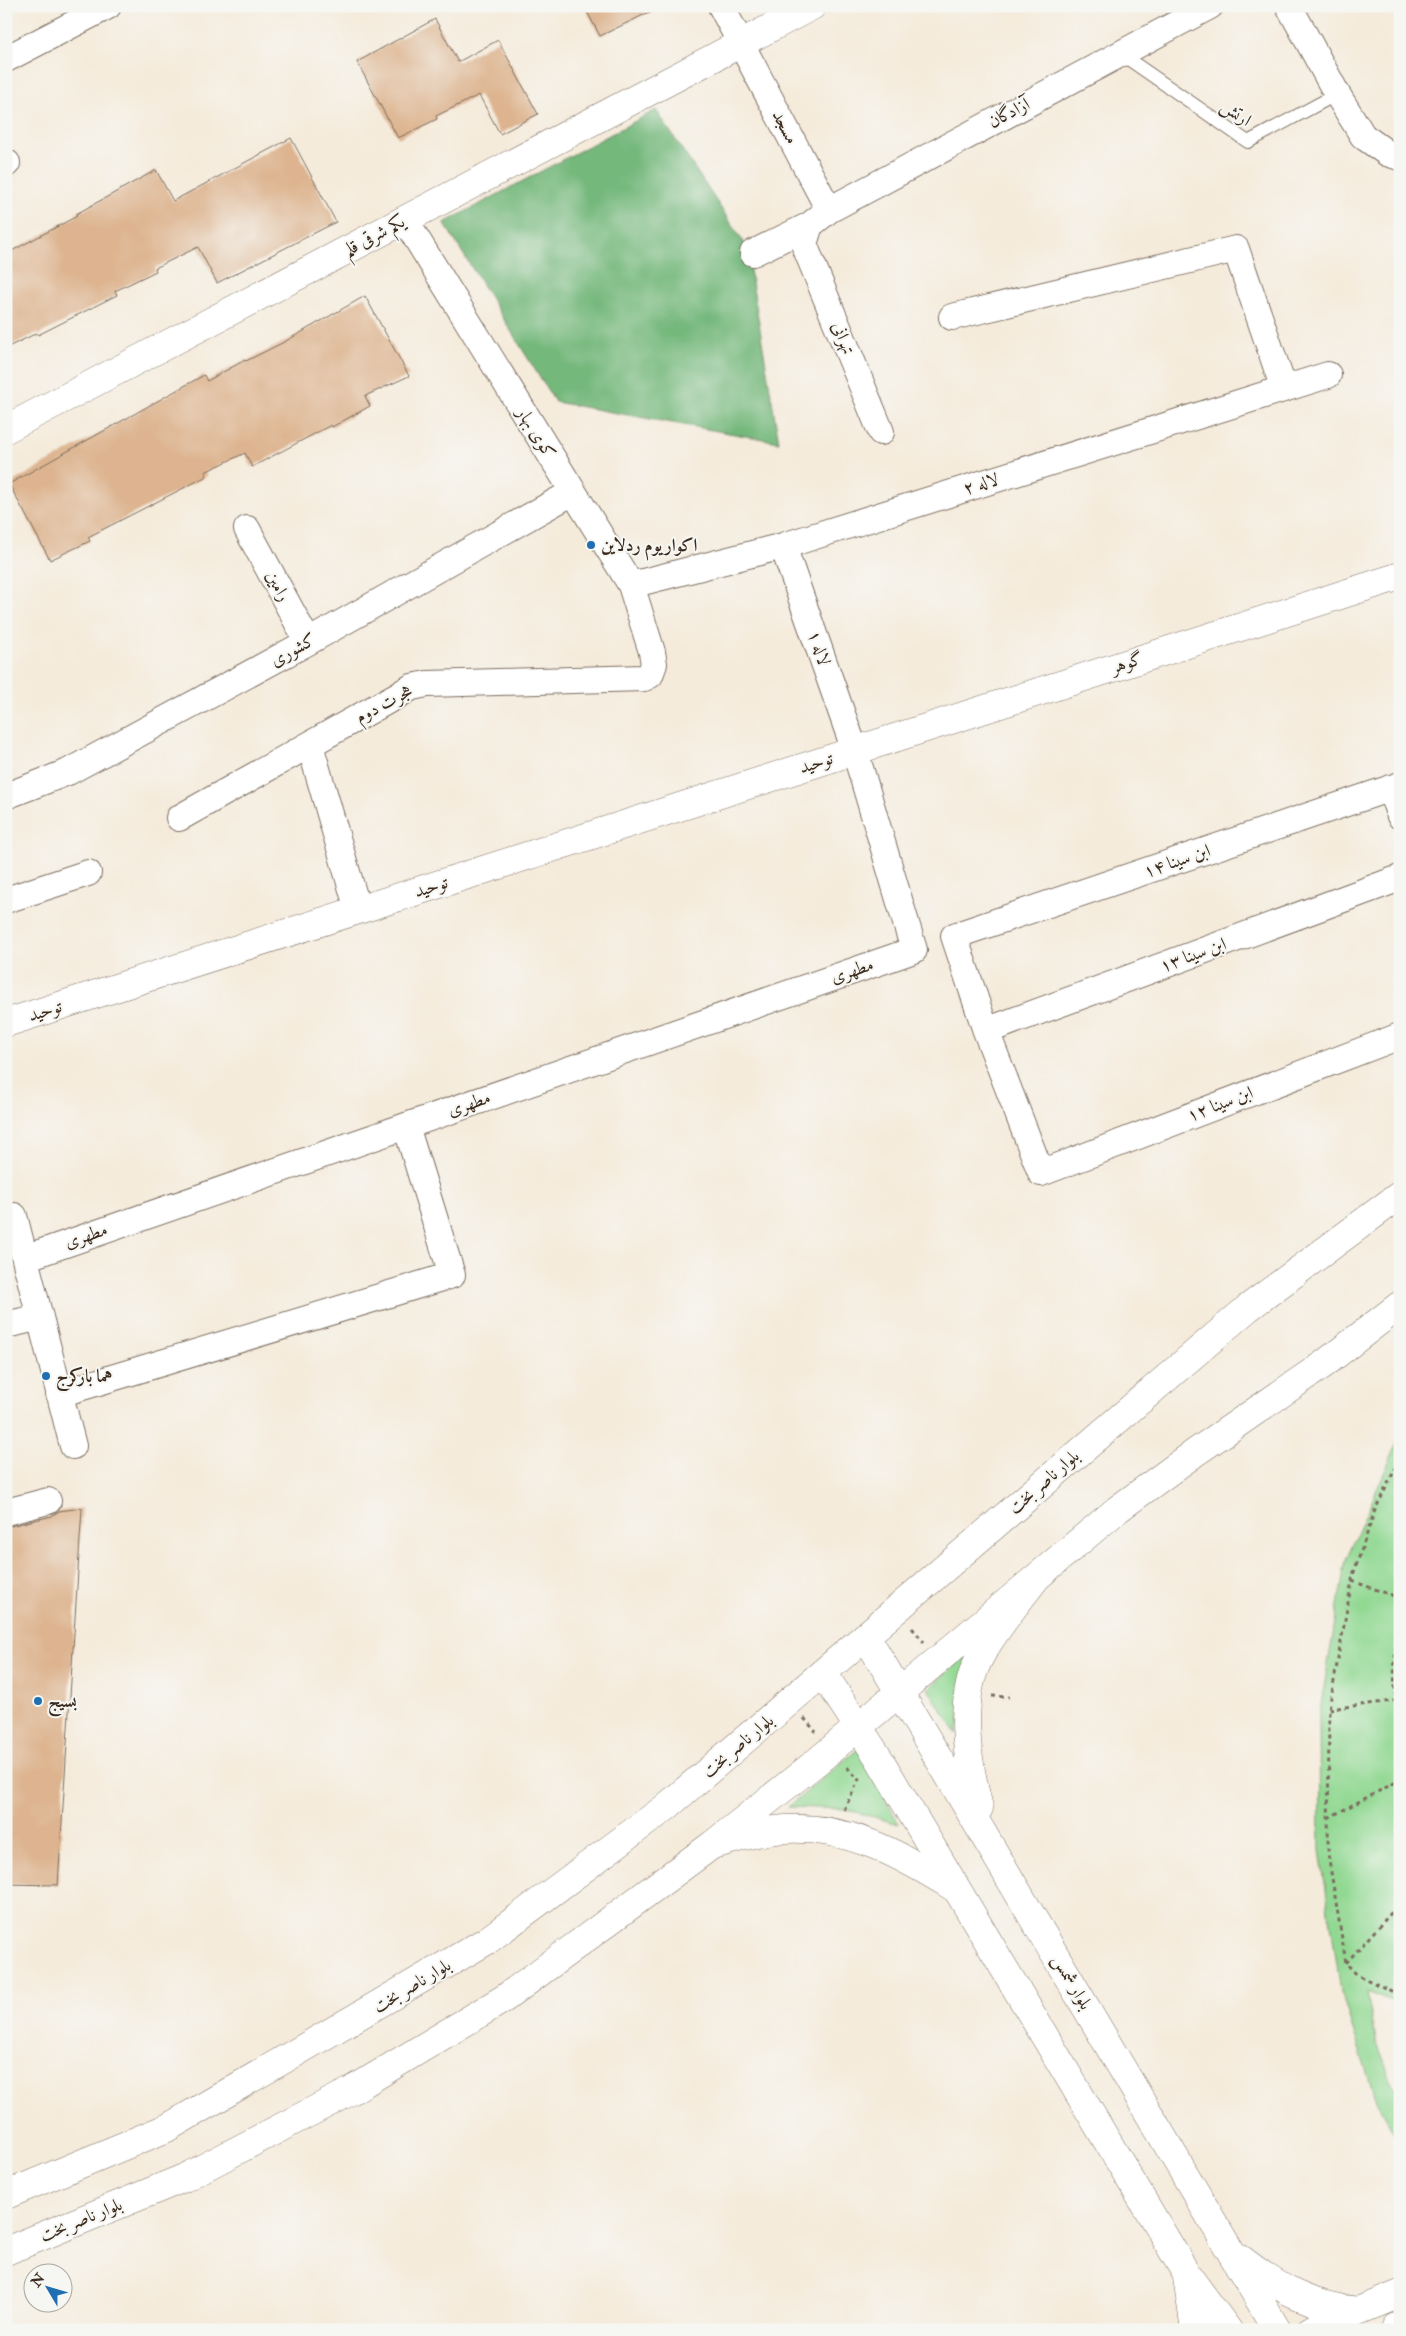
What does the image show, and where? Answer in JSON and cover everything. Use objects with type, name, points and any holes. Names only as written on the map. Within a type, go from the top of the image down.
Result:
[{"type":"main road","name":"یکم شرقی قلم","points":[[6,429],[812,6]]},
{"type":"main road","name":"گوهر","points":[[855,751],[1400,576]]},
{"type":"main road","name":"توحید","points":[[6,1023],[855,751]]},
{"type":"main road","name":"بلوار ناصر بخت","points":[[6,2195],[167,2128],[488,1940],[665,1808],[1248,1308],[1400,1195]]},
{"type":"main road","name":"بلوار ناصر بخت","points":[[6,2251],[184,2178],[351,2091],[505,1998],[712,1845],[900,1693],[1118,1508],[1324,1364],[1400,1306]]},
{"type":"main road","points":[[987,1838],[970,1773],[967,1718],[969,1693],[973,1674],[982,1653],[1036,1578]]},
{"type":"main road","name":"بلوار شمس","points":[[866,1636],[1277,2330]]},
{"type":"main road","points":[[823,1673],[958,1890],[1186,2273],[1228,2330]]},
{"type":"main road","points":[[712,1845],[775,1830],[808,1829],[842,1833],[907,1858],[958,1890]]},
{"type":"main road","points":[[1230,2250],[1275,2285],[1331,2308],[1358,2311]]},
{"type":"main road","points":[[1186,2273],[1194,2323],[1193,2330]]},
{"type":"main road","points":[[1311,2330],[1400,2294]]},
{"type":"street","points":[[6,59],[108,6]]},
{"type":"street","points":[[721,6],[741,44]]},
{"type":"street","name":"آزادگان","points":[[754,252],[814,226],[1210,6]]},
{"type":"street","points":[[1288,6],[1337,94],[1363,136],[1387,153],[1400,157]]},
{"type":"street","name":"مسجد","points":[[741,44],[814,226]]},
{"type":"street","name":"کوی بهار","points":[[405,220],[631,585],[652,652]]},
{"type":"street","name":"تهرانی","points":[[814,226],[881,432]]},
{"type":"street","points":[[952,317],[1236,249],[1284,389]]},
{"type":"street","name":"لاله ۲","points":[[631,585],[783,546],[1328,375]]},
{"type":"street","name":"کشوری","points":[[6,796],[68,772],[308,642],[573,492]]},
{"type":"street","name":"رامین","points":[[248,529],[308,642]]},
{"type":"street","name":"لاله ۱","points":[[783,546],[855,751],[914,950]]},
{"type":"street","name":"هجرت دوم","points":[[179,818],[412,687],[427,684],[644,678],[650,675],[654,664],[652,652]]},
{"type":"street","points":[[310,745],[358,910]]},
{"type":"street","points":[[1395,787],[1400,816]]},
{"type":"street","name":"ابن سینا ۱۴","points":[[986,1030],[954,936],[1395,787]]},
{"type":"street","points":[[6,900],[88,873]]},
{"type":"street","name":"ابن سینا ۱۳","points":[[986,1030],[1400,878]]},
{"type":"street","name":"مطهری","points":[[25,1258],[914,950]]},
{"type":"street","name":"ابن سینا ۱۲","points":[[986,1030],[1040,1173],[1400,1036]]},
{"type":"street","points":[[60,1394],[452,1275],[406,1126]]},
{"type":"street","points":[[10,1217],[25,1258],[73,1446]]},
{"type":"street","points":[[6,1325],[40,1317]]},
{"type":"street","points":[[6,1512],[48,1501]]},
{"type":"lane","name":"ارتش","points":[[1121,54],[1248,142],[1337,94]]},
{"type":"path","points":[[1400,1459],[1375,1510],[1352,1581],[1329,1709],[1328,1818],[1328,1854],[1346,1964],[1357,1975],[1400,1994]]},
{"type":"path","points":[[1352,1581],[1400,1598]]},
{"type":"path","points":[[1400,1630],[1395,1667],[1400,1725]]},
{"type":"path","points":[[1329,1709],[1398,1700]]},
{"type":"path","points":[[1328,1818],[1400,1780]]},
{"type":"path","points":[[1346,1964],[1400,1904]]},
{"type":"green space","points":[[656,110],[746,246],[779,442],[555,402],[444,223]]},
{"type":"green space","points":[[1400,1437],[1400,2005],[1367,1992],[1376,2040],[1400,2102],[1400,2145],[1376,2101],[1341,1992],[1320,1850],[1319,1716],[1346,1559]]},
{"type":"green space","points":[[975,1647],[957,1734],[928,1689]]},
{"type":"green space","points":[[858,1749],[899,1824],[844,1809],[788,1807]]},
{"type":"building","points":[[584,6],[662,6],[600,36]]},
{"type":"building","points":[[435,19],[458,62],[498,40],[538,114],[500,134],[479,95],[436,116],[437,119],[398,138],[357,62]]},
{"type":"building","points":[[291,138],[336,222],[217,283],[198,247],[155,268],[156,271],[115,291],[117,295],[38,335],[37,333],[6,348],[6,254],[77,216],[76,214],[156,170],[173,201]]},
{"type":"building","points":[[365,296],[409,376],[365,396],[370,406],[332,427],[331,425],[252,467],[245,453],[205,472],[207,476],[88,537],[90,541],[50,560],[9,484],[204,375],[207,381],[245,360],[286,341]]},
{"type":"building","name":"بسیج","points":[[82,1508],[58,1885],[6,1884],[6,1527],[52,1516],[59,1511]]},
{"type":"place","name":"اکواریوم ردلاین","points":[[591,545]]},
{"type":"place","name":"هما بارکرج","points":[[46,1376]]},
{"type":"place","name":"بسیج","points":[[38,1701]]}]
